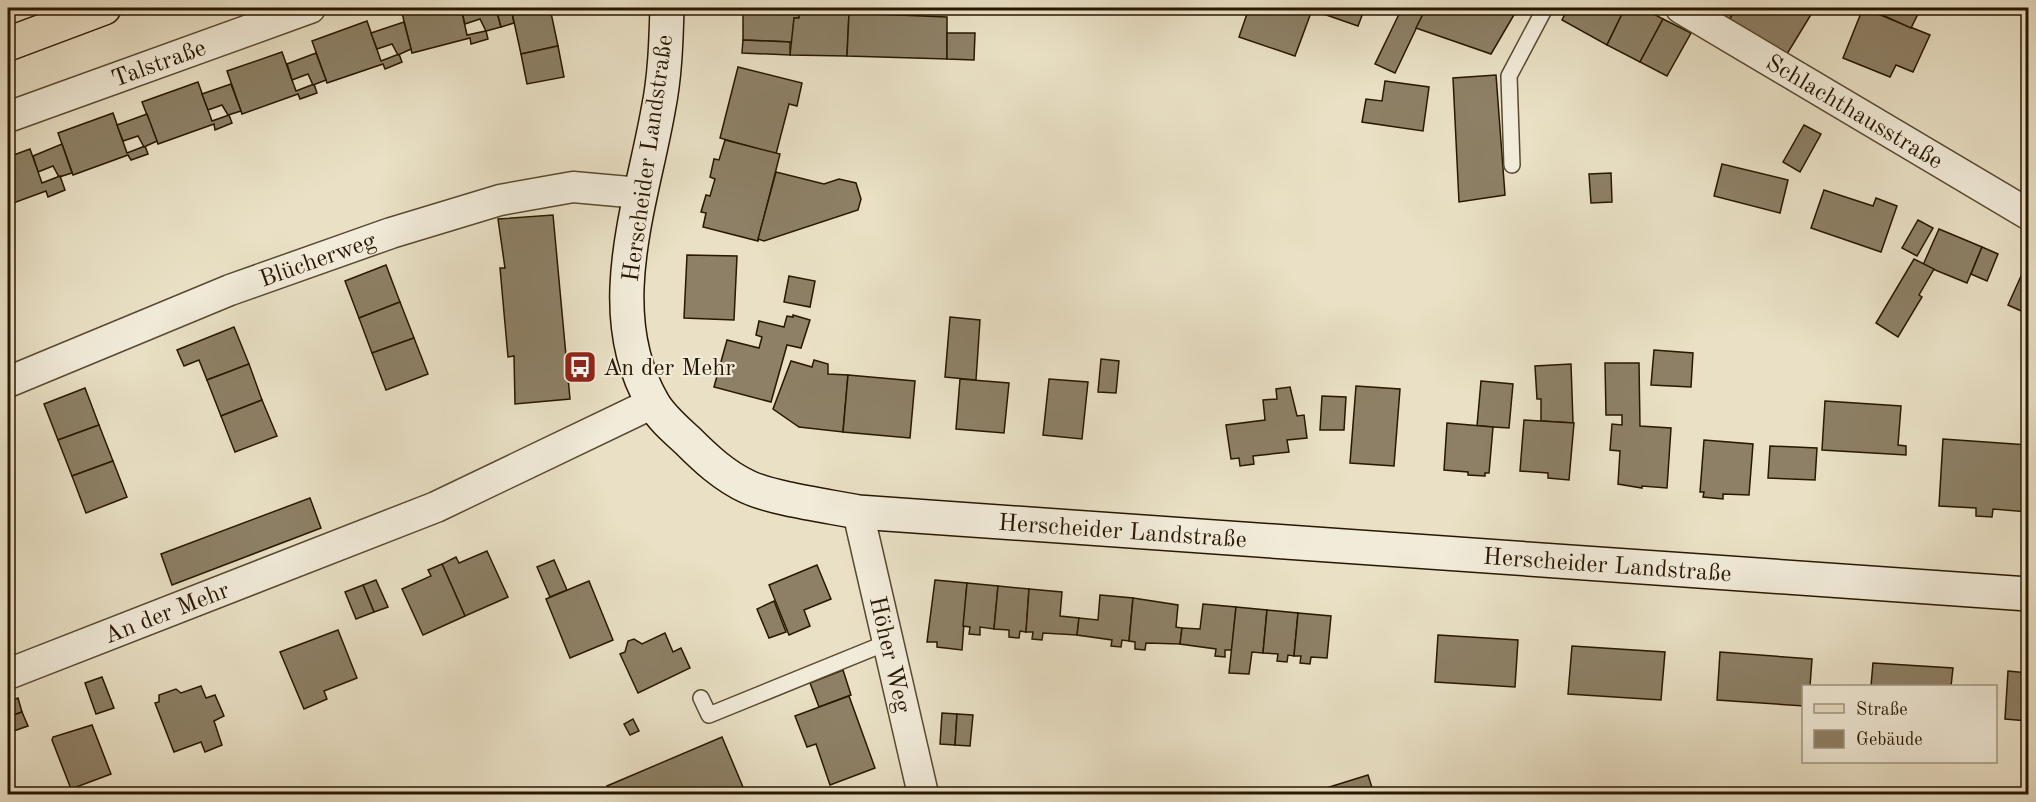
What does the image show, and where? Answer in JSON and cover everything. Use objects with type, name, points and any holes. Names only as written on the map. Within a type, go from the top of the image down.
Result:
[{"type":"main road","points":[[8,44],[104,8]]},
{"type":"main road","name":"Herscheider Landstraße","points":[[667,8],[666,58],[658,111],[640,193],[627,278],[628,326],[634,356],[653,403],[709,462],[748,487],[858,512],[1270,543],[2028,594]]},
{"type":"street","name":"Talstraße","points":[[8,117],[310,8]]},
{"type":"street","name":"Schlachthausstraße","points":[[1681,8],[2028,214]]},
{"type":"street","name":"Blücherweg","points":[[8,382],[230,290],[391,233],[500,200],[573,188],[640,193]]},
{"type":"street","name":"An der Mehr","points":[[8,674],[436,507],[653,403]]},
{"type":"street","name":"Höher Weg","points":[[858,512],[886,643],[923,795]]},
{"type":"lane","points":[[1512,165],[1509,76],[1545,8]]},
{"type":"lane","points":[[701,698],[708,715],[886,643]]},
{"type":"building","points":[[461,8],[467,35],[486,31],[488,39],[471,44],[470,38],[412,53],[401,9]]},
{"type":"building","points":[[461,8],[496,8],[501,27],[486,31],[480,19],[465,24]]},
{"type":"building","points":[[496,8],[511,8],[514,23],[501,27]]},
{"type":"building","points":[[511,8],[550,8],[558,46],[521,54]]},
{"type":"building","points":[[743,8],[799,8],[799,18],[794,18],[793,42],[743,40]]},
{"type":"building","points":[[1249,8],[1355,8],[1364,10],[1358,26],[1312,10],[1295,56],[1239,37]]},
{"type":"building","points":[[1402,8],[1425,10],[1395,73],[1375,64]]},
{"type":"building","points":[[1426,8],[1518,8],[1491,54],[1416,28]]},
{"type":"building","points":[[1568,8],[1625,8],[1607,45],[1562,20]]},
{"type":"building","points":[[1625,8],[1643,8],[1663,19],[1640,62],[1607,45]]},
{"type":"building","points":[[1709,8],[1736,8],[1730,19]]},
{"type":"building","points":[[1736,8],[1815,8],[1787,54],[1730,19]]},
{"type":"building","points":[[1863,8],[1930,35],[1913,72],[1896,65],[1890,77],[1843,58]]},
{"type":"building","points":[[1883,8],[1921,8],[1911,28],[1880,14]]},
{"type":"building","points":[[799,12],[849,13],[847,56],[790,55],[794,18],[799,18]]},
{"type":"building","points":[[849,13],[947,17],[947,59],[847,56]]},
{"type":"building","points":[[1663,19],[1691,33],[1667,76],[1640,62]]},
{"type":"building","points":[[367,21],[381,61],[399,54],[402,62],[385,69],[383,64],[327,83],[312,41]]},
{"type":"building","points":[[404,22],[411,49],[398,55],[392,44],[377,49],[371,33]]},
{"type":"building","points":[[947,33],[975,33],[974,60],[947,59]]},
{"type":"building","points":[[743,40],[790,42],[790,55],[742,53]]},
{"type":"building","points":[[558,46],[564,77],[527,84],[521,54]]},
{"type":"building","points":[[282,52],[296,91],[314,84],[317,93],[300,99],[298,94],[242,114],[227,71]]},
{"type":"building","points":[[316,53],[326,80],[313,85],[308,74],[292,80],[287,64]]},
{"type":"building","points":[[738,67],[802,83],[797,106],[789,104],[776,154],[720,138]]},
{"type":"building","points":[[1496,75],[1505,195],[1459,202],[1453,78]]},
{"type":"building","points":[[1385,81],[1429,87],[1423,131],[1362,122],[1366,99],[1382,101]]},
{"type":"building","points":[[198,82],[212,121],[229,115],[232,123],[215,130],[214,124],[158,144],[142,102]]},
{"type":"building","points":[[231,84],[241,111],[228,115],[222,105],[208,110],[202,94]]},
{"type":"building","points":[[113,113],[127,153],[145,146],[148,154],[131,160],[128,155],[73,175],[58,133]]},
{"type":"building","points":[[147,114],[157,141],[144,147],[138,136],[123,141],[117,125]]},
{"type":"building","points":[[1804,125],[1821,134],[1800,172],[1783,162]]},
{"type":"building","points":[[725,140],[780,154],[758,241],[703,227],[706,213],[701,212],[706,195],[710,196],[715,179],[710,177],[714,159],[719,160]]},
{"type":"building","points":[[62,144],[72,173],[59,177],[53,166],[38,172],[33,156]]},
{"type":"building","points":[[30,149],[42,183],[60,176],[65,190],[48,197],[46,191],[8,205],[8,157]]},
{"type":"building","points":[[1722,164],[1788,180],[1780,213],[1714,196]]},
{"type":"building","points":[[776,172],[824,184],[839,179],[856,183],[861,199],[858,210],[764,241],[758,239]]},
{"type":"building","points":[[1611,173],[1612,202],[1591,203],[1589,174]]},
{"type":"building","points":[[1824,190],[1873,206],[1876,198],[1897,206],[1881,252],[1811,228]]},
{"type":"building","points":[[553,215],[570,399],[515,404],[514,356],[508,357],[500,268],[505,268],[498,219]]},
{"type":"building","points":[[1918,220],[1933,228],[1917,256],[1902,248]]},
{"type":"building","points":[[1939,229],[1982,247],[1967,283],[1923,265]]},
{"type":"building","points":[[1982,247],[1998,254],[1987,281],[1971,274]]},
{"type":"building","points":[[687,255],[737,256],[734,320],[684,318]]},
{"type":"building","points":[[1914,259],[1934,269],[1919,295],[1922,297],[1898,337],[1876,323]]},
{"type":"building","points":[[386,265],[400,302],[359,318],[345,281]]},
{"type":"building","points":[[2026,265],[2028,266],[2028,314],[2008,305]]},
{"type":"building","points":[[789,276],[815,281],[810,307],[784,302]]},
{"type":"building","points":[[400,302],[414,338],[372,353],[359,318]]},
{"type":"building","points":[[793,315],[810,320],[801,348],[787,345],[771,402],[714,387],[727,340],[759,348],[762,337],[756,335],[759,321],[784,327],[787,316],[793,317]]},
{"type":"building","points":[[950,317],[980,320],[976,380],[945,377]]},
{"type":"building","points":[[234,327],[249,364],[207,380],[199,360],[184,366],[177,350]]},
{"type":"building","points":[[414,338],[428,374],[386,390],[372,353]]},
{"type":"building","points":[[1654,350],[1693,353],[1691,387],[1651,385]]},
{"type":"building","points":[[1101,359],[1119,361],[1116,393],[1098,392]]},
{"type":"building","points":[[814,360],[828,364],[828,374],[848,375],[843,432],[799,427],[773,409],[791,361],[812,367]]},
{"type":"building","points":[[1605,363],[1639,363],[1640,426],[1671,428],[1667,488],[1642,486],[1642,488],[1618,484],[1620,451],[1610,450],[1612,424],[1622,425],[1622,415],[1606,415]]},
{"type":"building","points":[[249,364],[262,400],[221,416],[207,380]]},
{"type":"building","points":[[1571,364],[1573,423],[1541,421],[1541,399],[1537,399],[1535,366]]},
{"type":"building","points":[[848,375],[915,381],[910,438],[843,432]]},
{"type":"building","points":[[960,379],[1009,383],[1004,433],[956,429]]},
{"type":"building","points":[[1049,379],[1088,382],[1082,439],[1043,435]]},
{"type":"building","points":[[1481,381],[1513,384],[1509,428],[1477,426]]},
{"type":"building","points":[[1356,386],[1400,389],[1394,466],[1350,463]]},
{"type":"building","points":[[1290,387],[1297,416],[1304,415],[1307,438],[1287,440],[1289,452],[1253,456],[1254,464],[1240,466],[1239,458],[1231,459],[1226,425],[1265,420],[1263,400],[1277,399],[1276,389]]},
{"type":"building","points":[[85,388],[99,425],[58,440],[44,404]]},
{"type":"building","points":[[1322,396],[1346,397],[1344,430],[1320,430]]},
{"type":"building","points":[[262,400],[277,436],[235,452],[221,416]]},
{"type":"building","points":[[1825,401],[1901,406],[1898,445],[1906,446],[1906,455],[1822,450]]},
{"type":"building","points":[[1524,420],[1574,423],[1569,480],[1548,478],[1548,473],[1520,471]]},
{"type":"building","points":[[1447,423],[1493,427],[1489,473],[1485,473],[1485,476],[1468,475],[1468,472],[1444,470]]},
{"type":"building","points":[[99,425],[113,461],[72,476],[58,440]]},
{"type":"building","points":[[1943,439],[2028,445],[2028,512],[1993,509],[1992,517],[1976,516],[1976,508],[1939,506]]},
{"type":"building","points":[[1704,440],[1753,444],[1749,495],[1723,494],[1723,499],[1703,497],[1704,492],[1700,492]]},
{"type":"building","points":[[1770,446],[1817,448],[1815,480],[1768,478]]},
{"type":"building","points":[[113,461],[127,497],[86,513],[72,476]]},
{"type":"building","points":[[310,498],[321,528],[172,585],[161,554]]},
{"type":"building","points":[[487,551],[508,597],[465,616],[442,564],[456,557],[459,563]]},
{"type":"building","points":[[554,560],[567,590],[550,597],[537,567]]},
{"type":"building","points":[[442,564],[465,616],[423,635],[402,589],[431,576],[428,570]]},
{"type":"building","points":[[817,565],[831,599],[804,610],[810,626],[789,635],[769,585]]},
{"type":"building","points":[[376,580],[388,607],[374,612],[363,585]]},
{"type":"building","points":[[935,580],[967,583],[962,650],[937,647],[937,642],[927,642]]},
{"type":"building","points":[[589,581],[613,640],[570,658],[546,599]]},
{"type":"building","points":[[967,583],[998,586],[994,629],[980,627],[980,635],[969,634],[970,627],[963,626]]},
{"type":"building","points":[[363,585],[374,612],[356,619],[345,592]]},
{"type":"building","points":[[998,586],[1029,589],[1026,632],[1020,631],[1019,638],[1009,637],[1009,630],[994,629]]},
{"type":"building","points":[[1029,589],[1062,592],[1060,616],[1079,618],[1077,635],[1043,633],[1042,640],[1032,639],[1033,632],[1026,632]]},
{"type":"building","points":[[1100,595],[1133,598],[1129,641],[1122,640],[1121,647],[1111,646],[1112,640],[1077,635],[1079,618],[1098,620]]},
{"type":"building","points":[[1133,598],[1178,605],[1176,627],[1182,628],[1180,644],[1146,643],[1145,650],[1135,649],[1135,642],[1129,641]]},
{"type":"building","points":[[774,601],[786,632],[769,638],[757,609]]},
{"type":"building","points":[[1203,604],[1236,607],[1232,650],[1225,650],[1225,657],[1215,656],[1216,649],[1180,644],[1182,628],[1200,629]]},
{"type":"building","points":[[1236,607],[1267,610],[1263,653],[1252,652],[1249,674],[1229,673]]},
{"type":"building","points":[[1267,610],[1298,613],[1294,656],[1288,655],[1287,662],[1277,661],[1278,654],[1263,653]]},
{"type":"building","points":[[1298,613],[1331,616],[1327,658],[1311,657],[1310,664],[1300,663],[1301,656],[1294,656]]},
{"type":"building","points":[[338,630],[357,678],[324,691],[327,699],[304,709],[280,652]]},
{"type":"building","points":[[665,633],[673,652],[681,648],[690,668],[638,693],[620,654],[625,652],[628,641],[634,639],[642,644]]},
{"type":"building","points":[[1438,635],[1518,640],[1515,687],[1435,682]]},
{"type":"building","points":[[1572,646],[1665,652],[1661,700],[1568,694]]},
{"type":"building","points":[[1720,652],[1812,659],[1810,685],[1802,685],[1802,706],[1717,700]]},
{"type":"building","points":[[1873,663],[1953,668],[1951,685],[1871,685]]},
{"type":"building","points":[[843,670],[851,695],[819,707],[810,683]]},
{"type":"building","points":[[2008,671],[2028,673],[2028,721],[2005,719]]},
{"type":"building","points":[[102,677],[114,708],[96,714],[85,683]]},
{"type":"building","points":[[201,686],[206,698],[215,695],[224,716],[214,721],[222,745],[205,752],[201,742],[174,752],[155,703],[159,702],[159,695],[176,689],[181,693]]},
{"type":"building","points":[[849,696],[875,768],[830,785],[816,744],[807,747],[795,716]]},
{"type":"building","points":[[18,698],[22,712],[8,717],[8,702]]},
{"type":"building","points":[[22,712],[28,726],[8,733],[8,717]]},
{"type":"building","points":[[942,713],[957,714],[955,745],[940,744]]},
{"type":"building","points":[[957,714],[973,715],[970,746],[955,745]]},
{"type":"building","points":[[633,719],[639,731],[630,735],[624,724]]},
{"type":"building","points":[[92,725],[111,774],[71,789],[52,740],[53,737]]},
{"type":"building","points":[[722,737],[743,787],[725,794],[611,794],[607,786]]},
{"type":"building","points":[[1368,775],[1374,794],[1325,794],[1323,789]]},
{"type":"building","points":[[8,778],[13,794],[8,794]]},
{"type":"place","name":"An der Mehr","points":[[580,367]]}]
